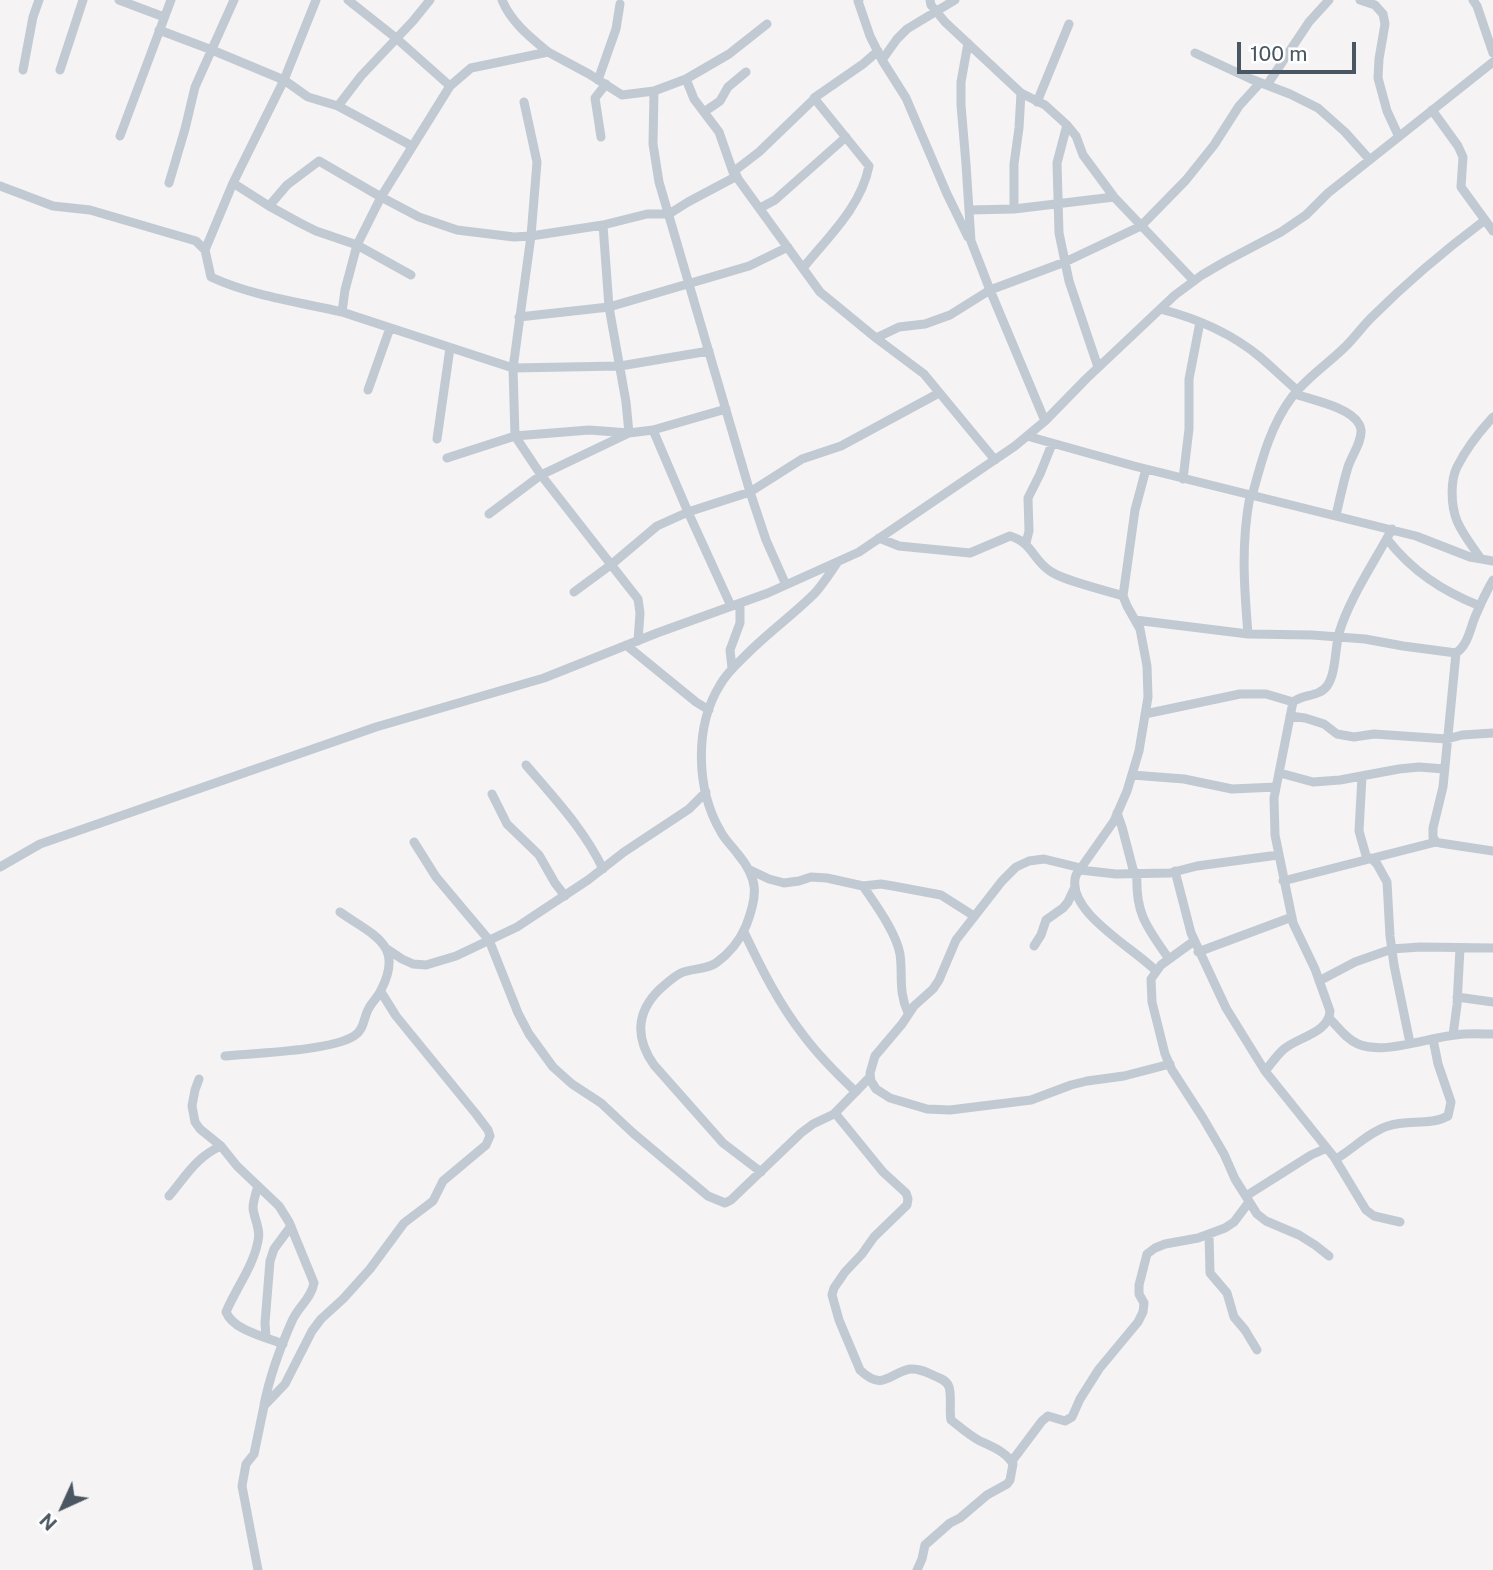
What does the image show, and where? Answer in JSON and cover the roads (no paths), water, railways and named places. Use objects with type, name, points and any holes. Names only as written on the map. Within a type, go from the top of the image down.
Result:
[{"type":"street","points":[[23,70],[33,17],[40,0]]},
{"type":"street","points":[[60,71],[83,0]]},
{"type":"street","points":[[118,0],[164,16]]},
{"type":"street","points":[[120,136],[171,0]]},
{"type":"street","points":[[169,183],[195,87],[234,0]]},
{"type":"street","points":[[316,0],[284,80],[233,183],[205,250],[211,277],[231,286],[342,312],[513,368],[620,366],[709,351]]},
{"type":"street","points":[[348,0],[397,38],[450,86]]},
{"type":"street","points":[[338,106],[361,76],[430,0]]},
{"type":"street","points":[[502,0],[517,24],[548,52],[622,95],[654,91],[686,79],[729,54],[767,24]]},
{"type":"street","points":[[859,0],[870,36],[906,98],[947,194],[971,241],[1045,421]]},
{"type":"street","points":[[930,0],[968,43],[1021,93],[1045,105],[1067,125],[1076,136],[1083,155],[1114,197],[1194,281]]},
{"type":"street","points":[[803,268],[855,204],[869,166],[814,98],[863,64],[880,56],[907,29],[955,0]]},
{"type":"street","points":[[876,338],[899,327],[925,324],[950,315],[990,290],[1065,262],[1141,226],[1186,180],[1214,145],[1239,106],[1263,84],[1309,22],[1329,0]]},
{"type":"street","points":[[1360,0],[1375,5],[1383,14],[1385,24],[1378,78],[1387,111],[1399,136]]},
{"type":"street","points":[[1472,0],[1477,6],[1493,53]]},
{"type":"street","points":[[601,137],[595,98],[602,82],[620,4]]},
{"type":"street","points":[[1037,102],[1069,24]]},
{"type":"street","points":[[159,30],[284,80],[309,97],[338,106],[412,146]]},
{"type":"street","points":[[968,43],[961,82],[961,105],[971,241]]},
{"type":"street","points":[[342,312],[357,245],[381,197],[450,86],[471,68],[548,52]]},
{"type":"street","points":[[1195,53],[1318,108],[1345,132],[1370,160]]},
{"type":"street","points":[[0,867],[40,844],[376,727],[544,678],[786,585],[859,552],[1027,436],[1175,295],[1226,261],[1281,232],[1306,215],[1328,193],[1493,62]]},
{"type":"street","points":[[704,113],[720,101],[728,87],[746,72]]},
{"type":"street","points":[[686,79],[694,99],[719,132],[735,174],[820,292],[924,374],[995,460]]},
{"type":"street","points":[[654,91],[653,144],[659,182],[750,492],[766,540],[786,585]]},
{"type":"street","points":[[1014,209],[1014,164],[1021,93]]},
{"type":"street","points":[[269,206],[287,185],[319,162],[419,216],[457,230],[514,237],[531,236],[603,225],[647,214],[669,214],[735,174],[812,101]]},
{"type":"street","points":[[524,102],[537,162],[531,236],[513,368],[515,436],[541,475],[638,599],[638,641]]},
{"type":"street","points":[[1432,110],[1463,157],[1461,187],[1493,231]]},
{"type":"street","points":[[1067,125],[1057,163],[1059,233],[1069,281],[1098,367]]},
{"type":"street","points":[[760,208],[775,200],[846,137]]},
{"type":"street","points":[[233,183],[316,231],[357,245],[411,275]]},
{"type":"street","points":[[0,186],[53,206],[90,210],[196,242],[205,250]]},
{"type":"street","points":[[968,211],[1014,209],[1114,197]]},
{"type":"street","points":[[1248,634],[1243,559],[1245,524],[1260,467],[1271,435],[1283,412],[1307,380],[1346,346],[1404,286],[1485,220]]},
{"type":"street","points":[[603,225],[609,307],[629,433]]},
{"type":"street","points":[[519,317],[609,307],[749,266],[788,247]]},
{"type":"street","points":[[1160,309],[1185,315],[1236,340],[1252,351],[1296,392],[1342,410],[1359,424],[1359,440],[1349,464],[1336,515]]},
{"type":"street","points":[[1183,479],[1189,429],[1189,379],[1200,322]]},
{"type":"street","points":[[368,390],[390,328]]},
{"type":"street","points":[[437,439],[450,348]]},
{"type":"street","points":[[574,592],[657,526],[688,512],[750,492],[803,459],[841,446],[939,393]]},
{"type":"street","points":[[447,458],[515,436],[589,430],[629,433],[653,430],[726,409]]},
{"type":"street","points":[[1481,559],[1457,520],[1453,491],[1456,469],[1493,417]]},
{"type":"street","points":[[653,430],[688,512],[736,604],[740,623],[730,650],[732,668]]},
{"type":"street","points":[[489,514],[541,475],[629,433]]},
{"type":"street","points":[[1027,436],[1183,479],[1392,529],[1471,557],[1493,561]]},
{"type":"street","points":[[1026,543],[1029,531],[1028,498],[1052,444]]},
{"type":"street","points":[[1146,469],[1135,510],[1123,596],[1140,629],[1147,666],[1148,697],[1139,751],[1117,813],[1073,883],[1079,902],[1088,915],[1146,960],[1156,971]]},
{"type":"street","points":[[1265,1071],[1282,1050],[1323,1027],[1329,1018],[1319,981],[1292,917],[1275,835],[1274,798],[1293,702],[1299,697],[1321,691],[1328,685],[1339,637],[1353,601],[1392,529]]},
{"type":"street","points":[[879,538],[898,545],[964,553],[977,551],[1010,536],[1026,543],[1040,562],[1053,573],[1123,596]]},
{"type":"street","points":[[1387,539],[1422,576],[1436,586],[1480,607]]},
{"type":"street","points":[[761,1172],[723,1143],[667,1081],[646,1053],[641,1030],[645,1007],[671,979],[714,965],[734,948],[744,932],[753,905],[753,877],[720,832],[702,780],[702,737],[719,686],[732,668],[816,591],[839,561]]},
{"type":"street","points":[[1436,842],[1433,828],[1443,787],[1456,653],[1465,643],[1493,580]]},
{"type":"street","points":[[1135,620],[1248,634],[1364,639],[1456,653]]},
{"type":"street","points":[[625,645],[709,710]]},
{"type":"street","points":[[1145,714],[1240,695],[1266,694],[1293,702]]},
{"type":"street","points":[[1290,716],[1324,724],[1337,734],[1354,737],[1374,734],[1447,738],[1493,733]]},
{"type":"street","points":[[526,765],[573,820],[593,848],[603,869]]},
{"type":"street","points":[[1280,773],[1313,782],[1399,769],[1444,769]]},
{"type":"street","points":[[1132,775],[1184,779],[1231,789],[1276,788]]},
{"type":"street","points":[[1362,776],[1359,831],[1369,859],[1377,864],[1387,881],[1392,949],[1410,1043]]},
{"type":"street","points":[[340,912],[380,940],[387,949],[413,964],[426,965],[456,956],[517,927],[565,896],[689,808],[706,792]]},
{"type":"street","points":[[492,794],[508,824],[539,855],[565,896]]},
{"type":"street","points":[[1117,813],[1136,873],[1136,891],[1141,915],[1169,959]]},
{"type":"street","points":[[414,842],[436,877],[489,940],[518,1013],[529,1034],[554,1067],[572,1084],[601,1103],[699,1189],[725,1203],[801,1133],[835,1113],[870,1077],[875,1056],[914,1006],[933,989],[956,940],[1016,867],[1029,861],[1044,859],[1081,869],[1116,874],[1175,871],[1278,855]]},
{"type":"street","points":[[1283,881],[1436,842],[1493,851]]},
{"type":"street","points":[[749,869],[784,883],[811,877],[827,878],[863,886],[893,886],[941,895],[974,916]]},
{"type":"street","points":[[1175,871],[1198,952],[1226,1008],[1265,1071],[1336,1159],[1366,1210],[1374,1216],[1400,1222]]},
{"type":"street","points":[[863,886],[896,939],[900,955],[901,991],[908,1013]]},
{"type":"street","points":[[1034,946],[1046,920],[1063,908],[1074,889]]},
{"type":"street","points":[[1198,952],[1292,917]]},
{"type":"street","points":[[744,932],[774,991],[805,1038],[856,1092]]},
{"type":"street","points":[[1194,941],[1169,959],[1151,979],[1152,1002],[1165,1054],[1257,1214],[1266,1221],[1299,1235],[1329,1256]]},
{"type":"street","points":[[1453,1035],[1460,948]]},
{"type":"street","points":[[1319,981],[1355,962],[1392,949],[1493,948]]},
{"type":"street","points":[[225,1056],[313,1047],[354,1036],[364,1024],[369,1007],[381,992],[389,968],[387,949]]},
{"type":"street","points":[[264,1406],[285,1384],[321,1319],[370,1269],[404,1223],[433,1201],[443,1181],[486,1145],[490,1136],[476,1114],[396,1016],[381,992]]},
{"type":"street","points":[[1457,997],[1493,1002]]},
{"type":"street","points":[[1329,1018],[1356,1044],[1372,1048],[1453,1035],[1492,1032]]},
{"type":"street","points":[[1336,1159],[1387,1126],[1448,1116],[1451,1102],[1433,1039]]},
{"type":"street","points":[[870,1077],[876,1088],[890,1098],[927,1109],[950,1110],[1031,1100],[1072,1084],[1124,1076],[1170,1064]]},
{"type":"street","points":[[199,1079],[192,1106],[195,1122],[279,1206],[291,1226],[314,1283],[308,1299],[293,1318],[275,1361],[254,1454],[246,1464],[242,1486],[258,1570]]},
{"type":"street","points":[[835,1113],[883,1172],[906,1193],[908,1199],[907,1205],[874,1237],[845,1272],[832,1295],[839,1320],[860,1370],[878,1381],[916,1369],[945,1381],[949,1387],[951,1420],[979,1441],[998,1449],[1013,1464],[1007,1484],[986,1495],[925,1545],[917,1570]]},
{"type":"street","points":[[169,1196],[200,1158],[221,1146]]},
{"type":"street","points":[[1012,1461],[1048,1416],[1065,1421],[1072,1417],[1099,1369],[1138,1322],[1143,1312],[1139,1285],[1150,1251],[1165,1244],[1225,1228],[1234,1222],[1247,1199],[1311,1154],[1327,1148]]},
{"type":"street","points":[[258,1186],[253,1204],[259,1237],[256,1251],[226,1312],[229,1320],[239,1327],[283,1344]]},
{"type":"street","points":[[266,1337],[270,1261],[274,1250],[291,1226]]},
{"type":"street","points":[[1209,1234],[1210,1273],[1227,1293],[1234,1317],[1257,1350]]}]
